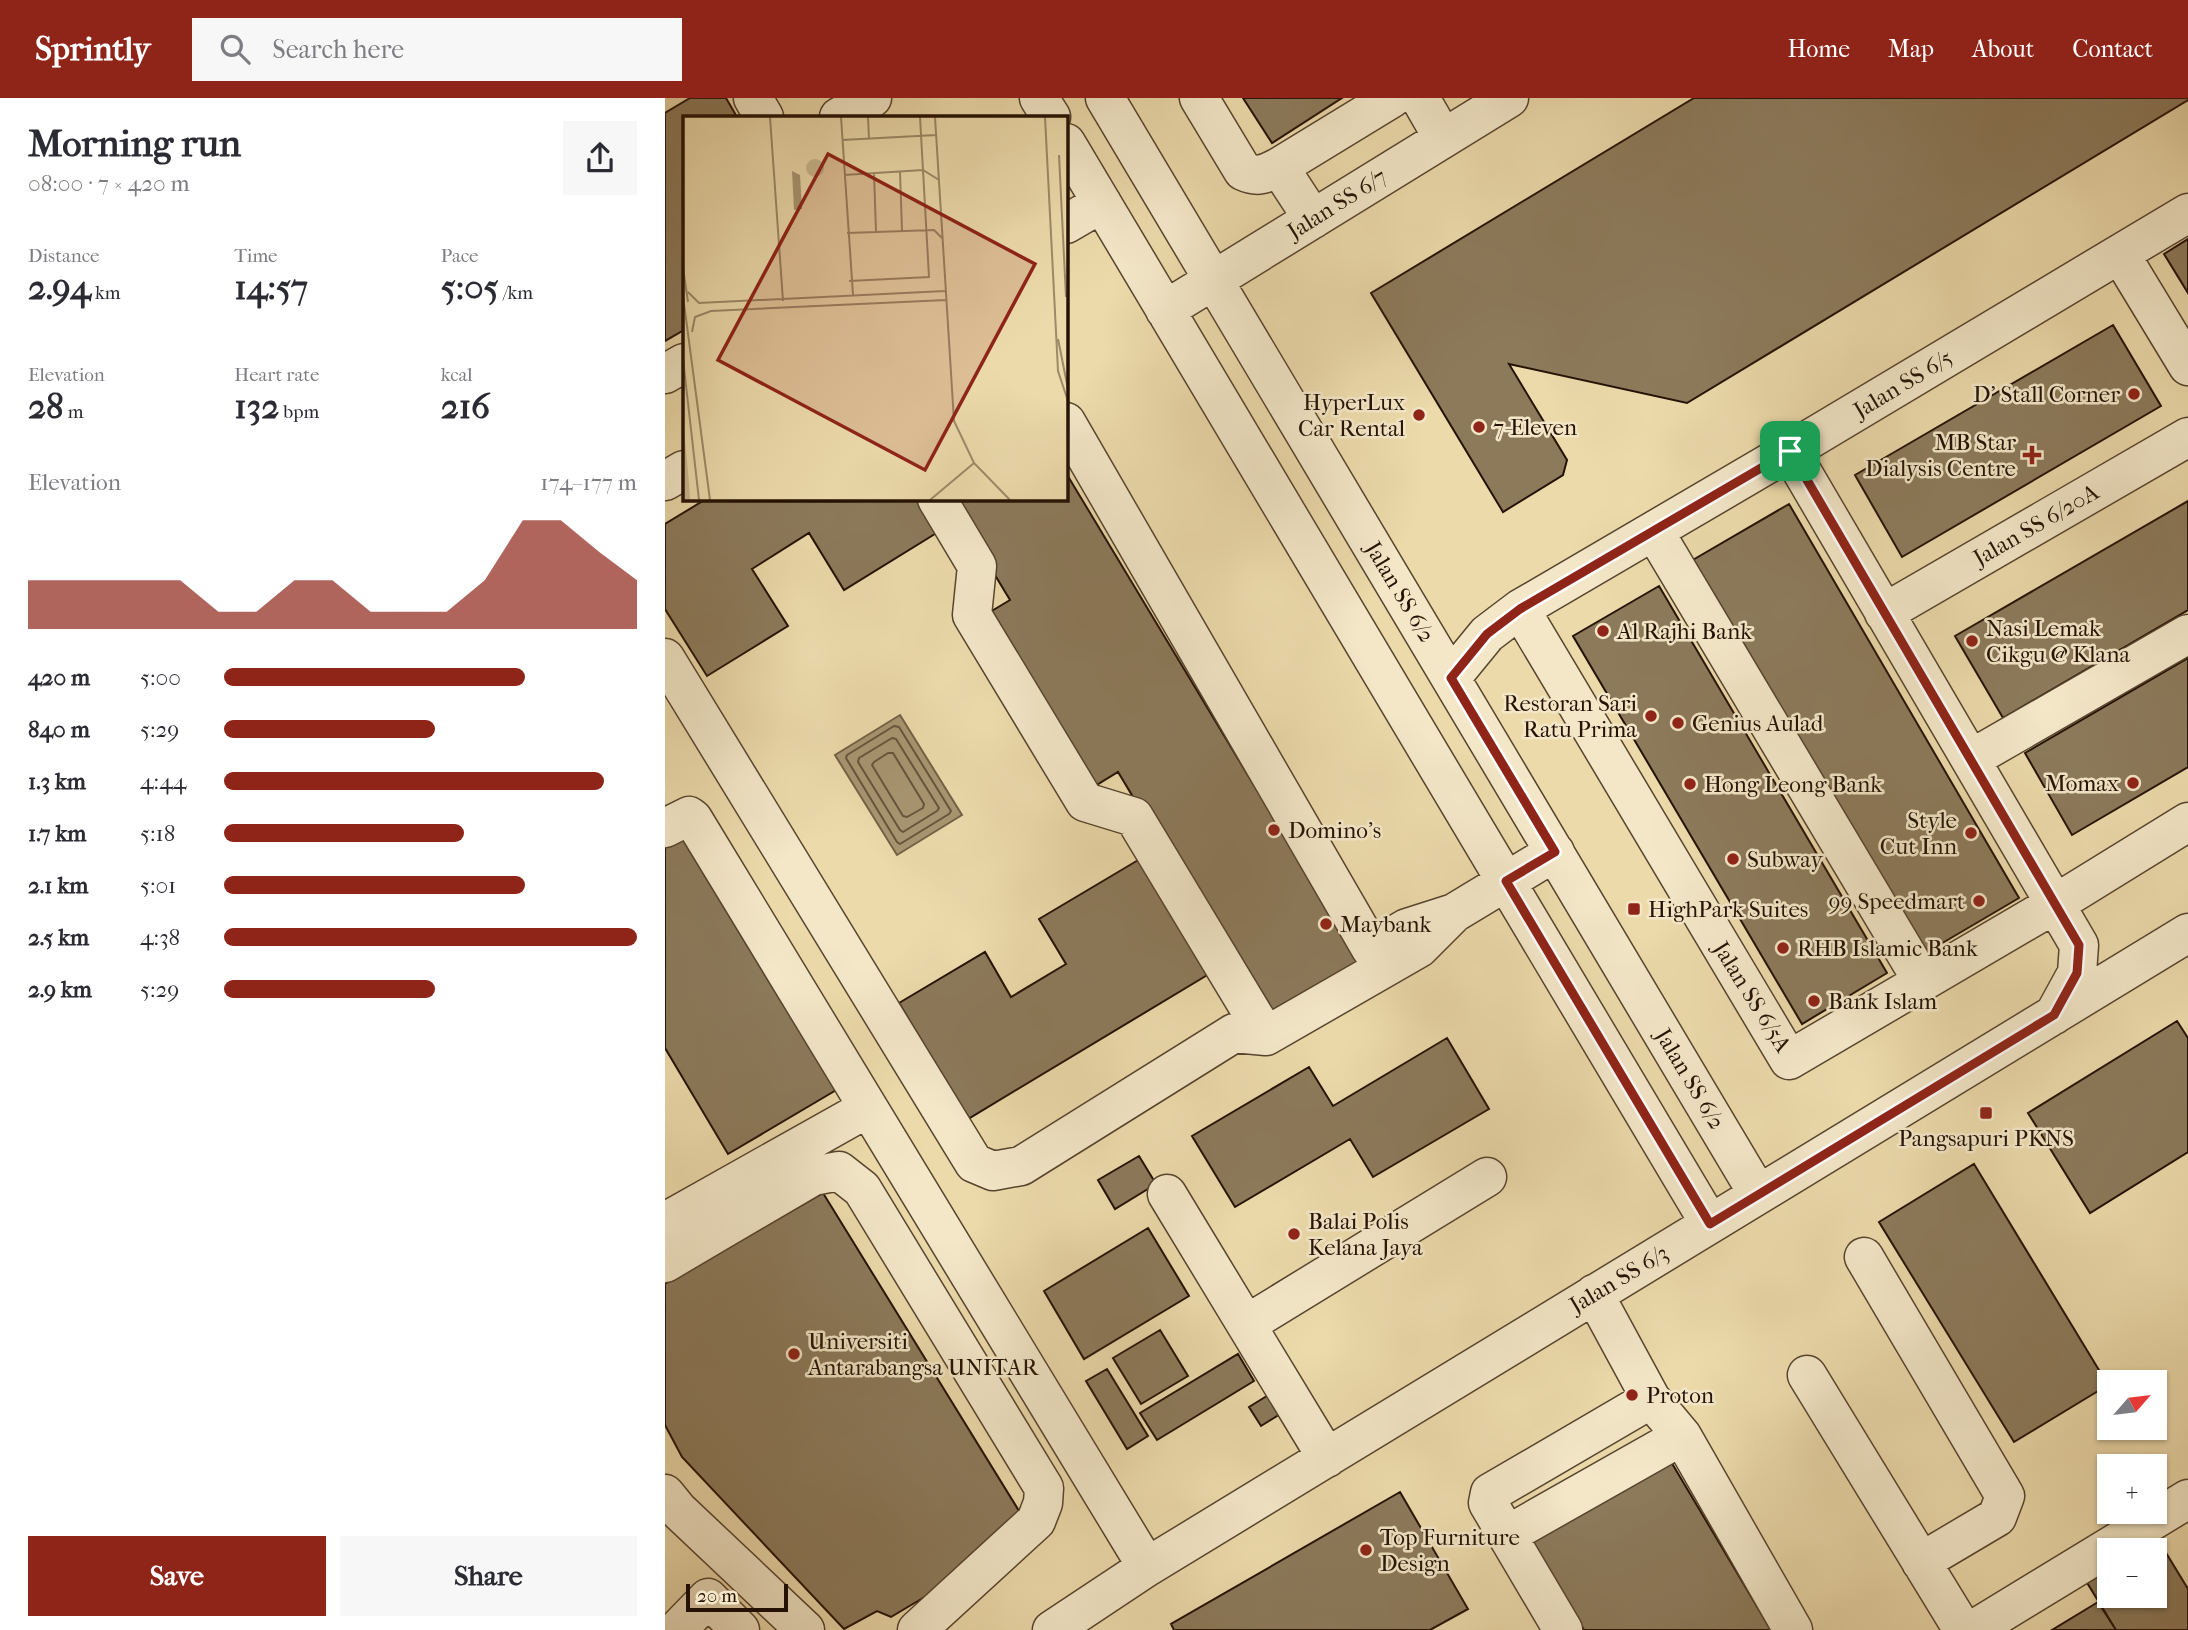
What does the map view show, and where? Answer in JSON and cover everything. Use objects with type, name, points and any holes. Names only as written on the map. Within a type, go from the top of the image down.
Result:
[{"type":"street","points":[[753,98],[763,116]]},
{"type":"street","points":[[1039,98],[1050,116]]},
{"type":"street","name":"Jalan SS 6/2","points":[[1105,98],[1758,1194]]},
{"type":"street","points":[[1199,98],[1243,171],[1254,176],[1279,167],[1392,98]]},
{"type":"street","points":[[1420,98],[1443,138]]},
{"type":"street","name":"Jalan SS 6/7","points":[[1165,310],[1509,98]]},
{"type":"street","points":[[1067,145],[1710,1224]]},
{"type":"street","points":[[1279,167],[1314,219]]},
{"type":"street","points":[[1067,223],[1101,203]]},
{"type":"street","name":"Jalan SS 6/5","points":[[1451,678],[1487,634],[1520,609],[2188,213]]},
{"type":"street","points":[[2120,254],[2188,366]]},
{"type":"street","points":[[665,374],[683,364]]},
{"type":"street","points":[[1067,424],[1371,949],[1406,928],[1454,913]]},
{"type":"street","name":"Jalan SS 6/20A","points":[[1884,613],[2188,437]]},
{"type":"street","points":[[1790,451],[2079,945],[2077,973],[2054,1015]]},
{"type":"street","points":[[665,481],[683,471]]},
{"type":"street","points":[[938,500],[977,566],[972,615],[1085,802],[1134,817],[1266,1036]]},
{"type":"street","points":[[1654,531],[1923,982]]},
{"type":"street","name":"Jalan SS 6/5A","points":[[1520,609],[1789,1060],[2055,904],[2188,822]]},
{"type":"street","points":[[1971,759],[2188,634]]},
{"type":"street","points":[[665,658],[974,1163],[993,1171],[1021,1166],[1234,1032],[1266,1036],[1419,948],[1454,913],[1555,852]]},
{"type":"street","points":[[665,828],[683,817],[689,816],[693,819],[1147,1567]]},
{"type":"street","name":"Jalan SS 6/3","points":[[1052,1630],[1147,1567],[2188,933]]},
{"type":"street","points":[[669,1212],[868,1108]]},
{"type":"street","points":[[665,1263],[813,1176],[839,1171],[862,1189],[1044,1488],[1043,1503],[1036,1521],[917,1630]]},
{"type":"street","points":[[1247,1324],[1487,1177]]},
{"type":"street","points":[[1167,1194],[1327,1458]]},
{"type":"street","points":[[1864,1257],[2005,1496],[1997,1517],[1921,1562]]},
{"type":"street","points":[[1594,1294],[1651,1399],[1682,1436],[1793,1630]]},
{"type":"street","points":[[1807,1375],[1963,1630]]},
{"type":"street","points":[[1563,1630],[1488,1503],[1490,1493],[1651,1399]]},
{"type":"street","points":[[1507,1535],[1682,1436]]},
{"type":"street","points":[[665,1494],[678,1510],[805,1630]]},
{"type":"street","points":[[1973,1630],[2188,1499]]},
{"type":"street","points":[[677,1630],[708,1598],[740,1630]]},
{"type":"water","points":[[900,715],[962,815],[897,855],[835,755]]},
{"type":"building","points":[[690,98],[726,98],[736,116],[683,116],[683,331],[665,341],[665,113]]},
{"type":"building","points":[[1243,98],[1342,98],[1272,143]]},
{"type":"building","points":[[1694,98],[2188,100],[1687,403],[1509,364],[1567,460],[1563,475],[1503,512],[1371,293]]},
{"type":"building","points":[[2188,239],[2188,293],[2164,254]]},
{"type":"building","points":[[2113,325],[2161,406],[1902,557],[1855,475]]},
{"type":"building","points":[[1067,475],[1361,963],[1267,1020],[1118,772],[1090,789],[985,615],[1010,600],[950,500],[1067,500]]},
{"type":"building","points":[[704,500],[925,500],[943,529],[844,590],[809,533],[752,569],[788,626],[707,676],[665,609],[665,524]]},
{"type":"building","points":[[2188,501],[2188,610],[2003,718],[1955,636]]},
{"type":"building","points":[[1789,504],[2019,898],[1922,955],[1691,561]]},
{"type":"building","points":[[1659,586],[1887,973],[1802,1024],[1573,636]]},
{"type":"building","points":[[2188,658],[2188,767],[2072,835],[2025,753]]},
{"type":"building","points":[[685,830],[838,1089],[728,1154],[665,1048],[665,842]]},
{"type":"building","points":[[1145,856],[1214,971],[968,1119],[899,1003],[985,952],[1011,997],[1066,964],[1039,919]]},
{"type":"building","points":[[2177,1021],[2188,1038],[2188,1152],[2090,1213],[2028,1113]]},
{"type":"building","points":[[1447,1038],[1489,1109],[1373,1177],[1350,1139],[1235,1207],[1192,1136],[1309,1067],[1333,1106]]},
{"type":"building","points":[[1139,1156],[1156,1184],[1115,1209],[1098,1180]]},
{"type":"building","points":[[1974,1164],[2099,1370],[2097,1392],[2014,1442],[1879,1222]]},
{"type":"building","name":"Universiti Antarabangsa UNITAR","points":[[823,1193],[1024,1519],[978,1548],[975,1567],[891,1617],[877,1611],[844,1629],[682,1457],[665,1425],[665,1284]]},
{"type":"building","points":[[1148,1228],[1189,1296],[1084,1359],[1044,1291]]},
{"type":"building","points":[[1160,1330],[1188,1376],[1141,1404],[1113,1358]]},
{"type":"building","points":[[1238,1354],[1254,1381],[1157,1440],[1140,1413]]},
{"type":"building","points":[[1107,1369],[1148,1436],[1127,1449],[1086,1381]]},
{"type":"building","points":[[1270,1394],[1282,1413],[1261,1426],[1249,1407]]},
{"type":"building","points":[[1667,1455],[1771,1630],[1584,1630],[1529,1538]]},
{"type":"building","name":"Top Furniture Design","points":[[1400,1492],[1468,1609],[1430,1630],[1174,1630],[1171,1624]]},
{"type":"building","points":[[2167,1554],[2188,1589],[2188,1630],[2116,1630],[2103,1608],[2167,1608]]},
{"type":"building","points":[[2097,1574],[2097,1599],[2086,1581]]},
{"type":"building","points":[[2097,1603],[2097,1608],[2102,1608],[2116,1630],[2052,1630]]},
{"type":"place","name":"D' Stall Corner","points":[[2134,394]]},
{"type":"place","name":"HyperLux Car Rental","points":[[1419,415]]},
{"type":"place","name":"7-Eleven","points":[[1479,427]]},
{"type":"place","name":"MB Star Dialysis Centre","points":[[2032,455]]},
{"type":"place","name":"Al Rajhi Bank","points":[[1603,631]]},
{"type":"place","name":"Nasi Lemak Cikgu @ Klana","points":[[1972,641]]},
{"type":"place","name":"Restoran Sari Ratu Prima","points":[[1651,716]]},
{"type":"place","name":"Genius Aulad","points":[[1678,723]]},
{"type":"place","name":"Momax","points":[[2133,783]]},
{"type":"place","name":"Hong Leong Bank","points":[[1690,784]]},
{"type":"place","name":"Domino's","points":[[1274,830]]},
{"type":"place","name":"Style Cut Inn","points":[[1971,833]]},
{"type":"place","name":"Subway","points":[[1733,859]]},
{"type":"place","name":"99 Speedmart","points":[[1979,901]]},
{"type":"place","name":"HighPark Suites","points":[[1634,909]]},
{"type":"place","name":"Maybank","points":[[1326,924]]},
{"type":"place","name":"RHB Islamic Bank","points":[[1783,948]]},
{"type":"place","name":"Bank Islam","points":[[1814,1001]]},
{"type":"place","name":"Pangsapuri PKNS","points":[[1986,1113]]},
{"type":"place","name":"Balai Polis Kelana Jaya","points":[[1294,1234]]},
{"type":"place","name":"Universiti Antarabangsa UNITAR","points":[[794,1354]]},
{"type":"place","name":"Proton","points":[[1632,1395]]},
{"type":"place","name":"Top Furniture Design","points":[[1366,1550]]},
{"type":"route","points":[[1790,451],[2079,945],[2077,973],[2054,1015],[1710,1224],[1506,881],[1555,852],[1451,678],[1487,634],[1520,609],[1790,451]]}]
